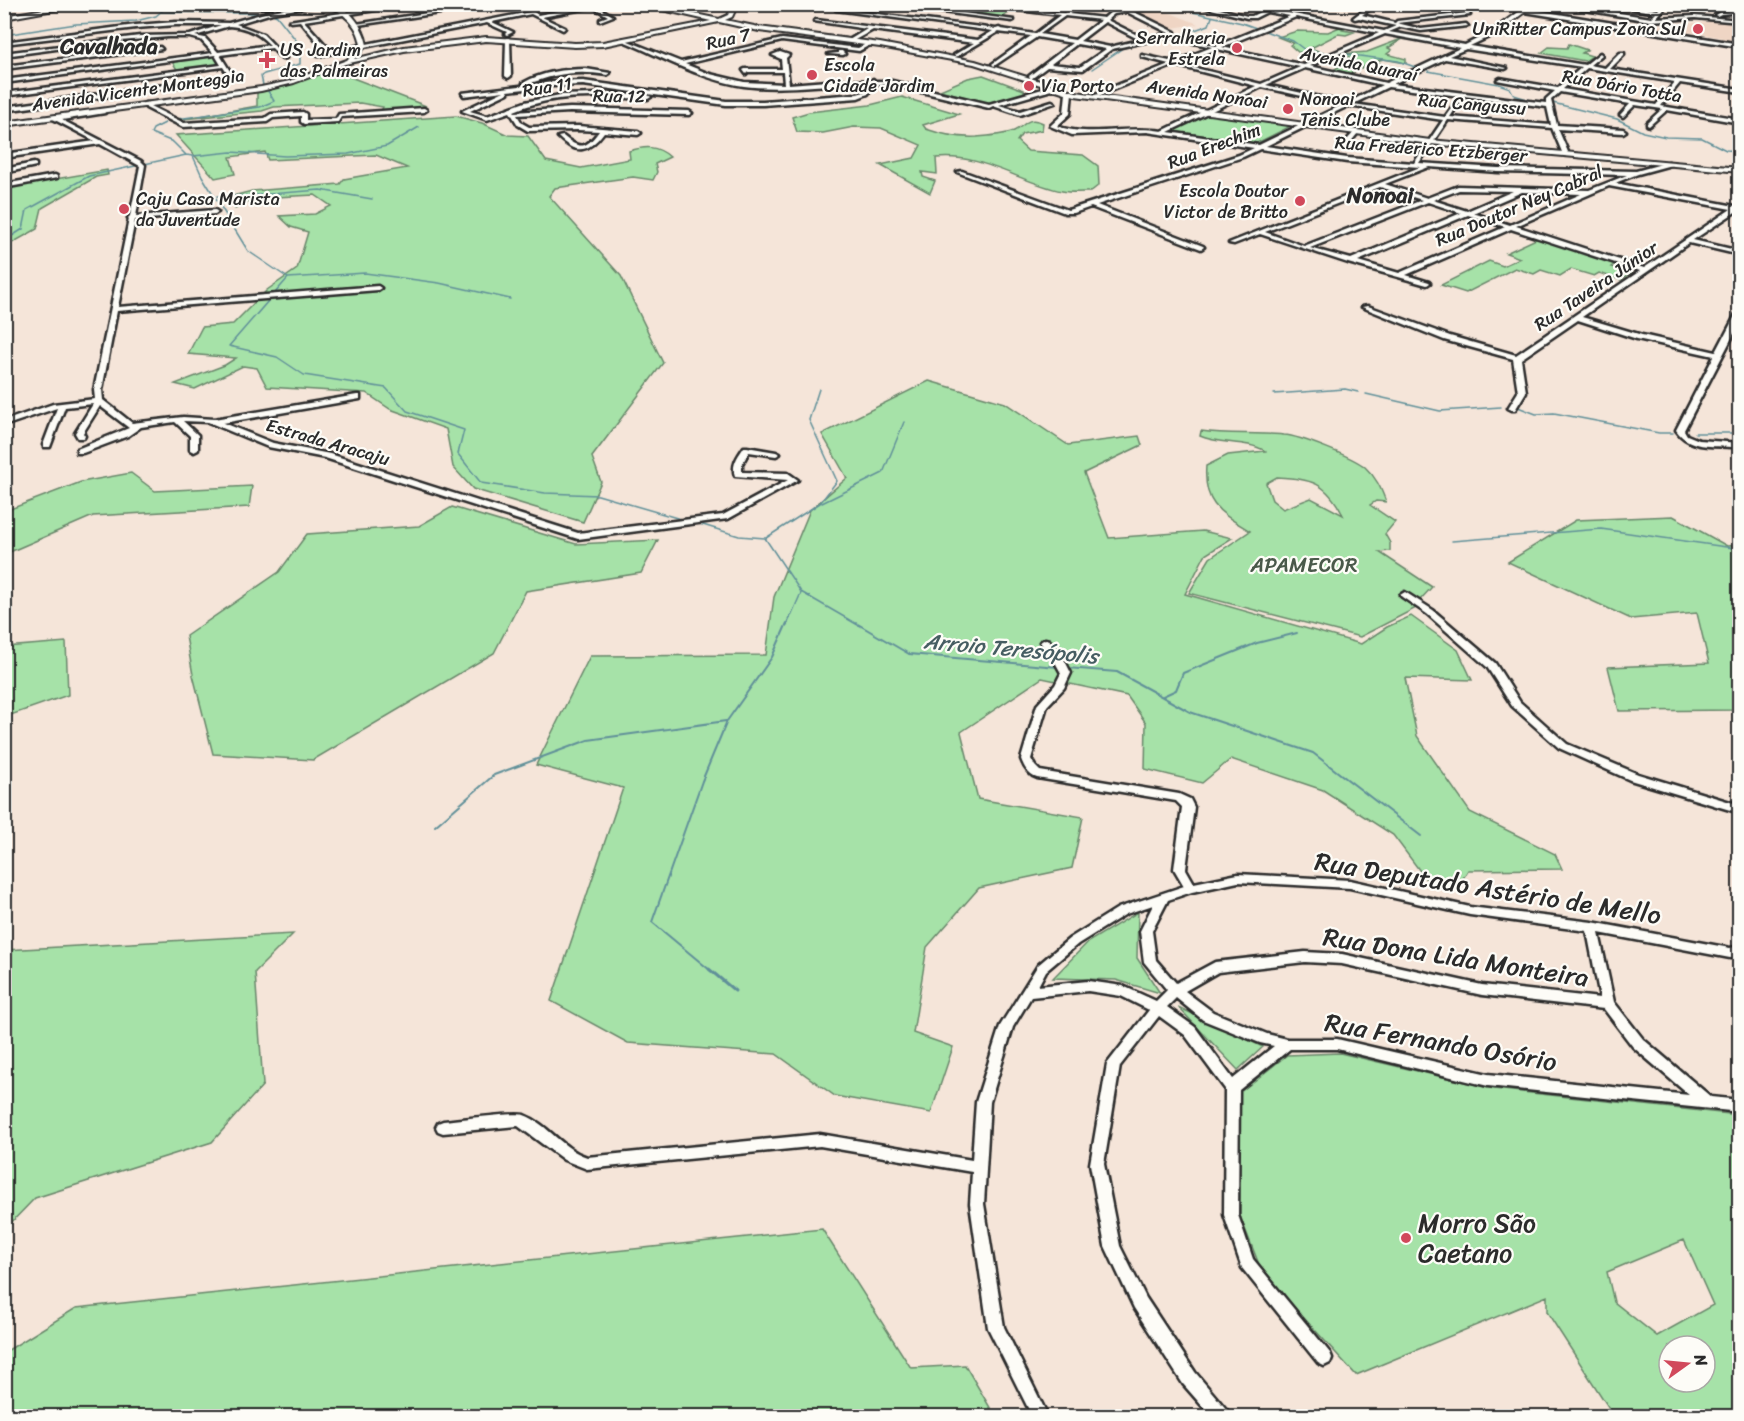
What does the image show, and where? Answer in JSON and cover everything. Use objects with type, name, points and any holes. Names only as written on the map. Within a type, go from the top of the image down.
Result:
[{"type":"main road","points":[[4,17],[41,6],[74,4]]},
{"type":"main road","points":[[4,17],[86,4]]},
{"type":"main road","points":[[638,4],[721,18]]},
{"type":"main road","points":[[651,4],[674,6],[721,18]]},
{"type":"main road","points":[[327,5],[358,24],[364,34],[364,45],[355,57]]},
{"type":"main road","points":[[22,14],[41,6]]},
{"type":"main road","points":[[721,18],[733,6]]},
{"type":"main road","points":[[721,18],[725,10],[733,6]]},
{"type":"main road","points":[[699,15],[706,18],[706,21]]},
{"type":"main road","name":"Avenida Vicente Monteggia","points":[[696,25],[721,18]]},
{"type":"main road","name":"Avenida Vicente Monteggia","points":[[4,124],[276,86],[355,57],[432,45],[507,37],[575,45],[624,40],[721,18]]},
{"type":"main road","name":"Avenida Nonoai","points":[[721,18],[759,29],[852,40],[953,56],[994,65],[1066,89],[1206,111]]},
{"type":"main road","name":"Avenida Nonoai","points":[[852,40],[981,64],[1069,93],[1431,141]]},
{"type":"main road","points":[[355,57],[378,54]]},
{"type":"main road","points":[[932,54],[953,56]]},
{"type":"main road","name":"Avenida Nonoai","points":[[1304,124],[1431,141],[1689,163]]},
{"type":"main road","name":"Avenida Nonoai","points":[[1565,153],[1669,164]]},
{"type":"main road","points":[[1637,161],[1651,169]]},
{"type":"main road","points":[[1669,164],[1689,163],[1740,169]]},
{"type":"main road","points":[[1669,164],[1740,169]]},
{"type":"street","points":[[218,7],[225,4]]},
{"type":"street","points":[[291,21],[413,4]]},
{"type":"street","points":[[457,4],[464,9]]},
{"type":"street","points":[[358,24],[499,4]]},
{"type":"street","points":[[528,4],[533,8],[532,13]]},
{"type":"street","points":[[538,16],[605,4]]},
{"type":"street","points":[[882,4],[1012,20]]},
{"type":"street","points":[[953,56],[1017,9],[1035,4]]},
{"type":"street","points":[[994,65],[1064,14],[1084,4]]},
{"type":"street","points":[[1047,65],[1081,69],[1110,48],[1173,33],[1114,4]]},
{"type":"street","points":[[1193,4],[1247,17],[1266,11]]},
{"type":"street","points":[[1231,4],[1465,46],[1740,91]]},
{"type":"street","points":[[1369,4],[1374,5]]},
{"type":"street","points":[[1487,4],[1740,46]]},
{"type":"street","name":"Rua Erechim","points":[[960,172],[1066,212],[1093,206],[1241,156],[1504,28],[1532,4]]},
{"type":"street","points":[[1552,4],[1652,20]]},
{"type":"street","points":[[1609,4],[1660,12]]},
{"type":"street","points":[[1652,20],[1666,4]]},
{"type":"street","points":[[182,7],[327,5]]},
{"type":"street","points":[[1345,25],[1374,5]]},
{"type":"street","points":[[594,6],[611,16],[602,20]]},
{"type":"street","points":[[852,40],[906,6]]},
{"type":"street","points":[[4,55],[152,37],[191,35],[280,7]]},
{"type":"street","points":[[1026,7],[1103,19],[1143,40]]},
{"type":"street","points":[[953,56],[980,42],[1012,20],[1026,7]]},
{"type":"street","points":[[1031,77],[1113,13],[1149,7]]},
{"type":"street","points":[[838,10],[1035,35],[1110,48]]},
{"type":"street","points":[[1715,17],[1720,13],[1740,11]]},
{"type":"street","points":[[318,55],[410,34],[532,13],[563,29]]},
{"type":"street","points":[[1358,16],[1394,22],[1468,14]]},
{"type":"street","points":[[1098,94],[1294,16]]},
{"type":"street","points":[[1634,27],[1637,21],[1652,20],[1715,17],[1740,21]]},
{"type":"street","points":[[400,18],[405,24]]},
{"type":"street","points":[[153,25],[168,20],[241,20],[257,30],[284,58]]},
{"type":"street","points":[[301,20],[329,52]]},
{"type":"street","points":[[486,21],[511,32],[507,37],[508,76]]},
{"type":"street","points":[[816,21],[980,42]]},
{"type":"street","points":[[1394,22],[1400,26],[1421,30],[1466,26]]},
{"type":"street","points":[[4,43],[153,25],[189,23],[224,24],[257,30]]},
{"type":"street","points":[[1163,132],[1264,84],[1400,26]]},
{"type":"street","points":[[98,32],[103,43]]},
{"type":"street","points":[[191,35],[204,39],[231,75]]},
{"type":"street","name":"Avenida Quaraí","points":[[1167,36],[1387,85],[1547,105]]},
{"type":"street","points":[[152,37],[182,84]]},
{"type":"street","points":[[624,40],[729,81],[787,86],[873,81],[916,86],[982,105],[994,105],[1053,88]]},
{"type":"street","name":"Rua 7","points":[[681,63],[782,40],[859,50],[868,44]]},
{"type":"street","points":[[4,82],[273,46]]},
{"type":"street","points":[[4,68],[160,48]]},
{"type":"street","points":[[840,52],[846,48]]},
{"type":"street","points":[[1572,172],[1547,105],[1548,100],[1600,54]]},
{"type":"street","points":[[1606,70],[1622,54]]},
{"type":"street","name":"Rua Cangussu","points":[[1144,56],[1347,104],[1447,118],[1623,131]]},
{"type":"street","points":[[1444,57],[1505,68]]},
{"type":"street","points":[[783,58],[787,86]]},
{"type":"street","points":[[1437,61],[1494,73]]},
{"type":"street","points":[[4,95],[223,66]]},
{"type":"street","points":[[518,87],[555,72],[577,69],[607,73]]},
{"type":"street","points":[[746,72],[745,70],[751,69],[785,71]]},
{"type":"street","name":"Rua Dário Totta","points":[[1500,80],[1740,121]]},
{"type":"street","points":[[4,109],[208,81]]},
{"type":"street","points":[[464,94],[518,87],[583,83],[740,104],[858,96],[866,93],[873,81]]},
{"type":"street","points":[[1656,107],[1678,82]]},
{"type":"street","points":[[129,92],[135,106]]},
{"type":"street","points":[[506,92],[465,111],[487,118],[512,112]]},
{"type":"street","name":"Rua Frederico Etzberger","points":[[1069,93],[1066,115],[1053,126],[1061,131],[1077,133],[1132,130],[1163,132],[1347,160],[1572,172],[1636,173]]},
{"type":"street","name":"Rua 11","points":[[638,133],[528,129],[520,124],[512,112],[530,102],[564,96],[690,98]]},
{"type":"street","points":[[1416,164],[1462,96]]},
{"type":"street","points":[[994,105],[1020,113],[1053,103],[1067,102]]},
{"type":"street","points":[[1623,115],[1634,103]]},
{"type":"street","points":[[147,104],[148,107],[183,125],[267,120],[270,116],[303,114],[304,122],[338,120],[340,106]]},
{"type":"street","points":[[20,122],[59,120],[121,108]]},
{"type":"street","points":[[1649,124],[1665,109]]},
{"type":"street","points":[[339,116],[424,110]]},
{"type":"street","name":"Rua 12","points":[[512,112],[570,110],[689,113]]},
{"type":"street","points":[[59,120],[143,166],[98,390],[99,401],[80,428],[81,436]]},
{"type":"street","points":[[561,137],[572,147],[588,147],[603,130]]},
{"type":"street","points":[[1347,143],[1356,132]]},
{"type":"street","points":[[4,156],[101,142]]},
{"type":"street","name":"Rua Doutor Ney Cabral","points":[[1398,276],[1608,184],[1669,164]]},
{"type":"street","points":[[4,171],[34,165]]},
{"type":"street","points":[[1232,243],[1430,165]]},
{"type":"street","name":"Rua Doutor Ney Cabral","points":[[1651,169],[1677,165]]},
{"type":"street","points":[[4,186],[56,177]]},
{"type":"street","points":[[1381,184],[1645,270]]},
{"type":"street","points":[[1608,184],[1738,208]]},
{"type":"street","points":[[1304,248],[1426,200],[1468,187],[1590,192]]},
{"type":"street","points":[[1350,262],[1522,190]]},
{"type":"street","points":[[1093,206],[1201,247]]},
{"type":"street","name":"Rua Taveira Júnior","points":[[1517,358],[1738,208]]},
{"type":"street","points":[[131,218],[215,212]]},
{"type":"street","points":[[1259,232],[1350,262],[1427,283]]},
{"type":"street","points":[[1688,240],[1740,254]]},
{"type":"street","points":[[114,309],[378,288]]},
{"type":"street","points":[[1366,307],[1447,338],[1517,358],[1522,392],[1512,408]]},
{"type":"street","points":[[1740,314],[1680,430],[1682,436],[1694,442],[1740,446]]},
{"type":"street","points":[[1576,317],[1640,338],[1718,355]]},
{"type":"street","points":[[212,422],[357,397]]},
{"type":"street","points":[[4,424],[38,410],[62,404],[99,401],[130,426],[138,426]]},
{"type":"street","points":[[47,445],[62,404]]},
{"type":"street","points":[[177,420],[194,435],[194,450]]},
{"type":"street","name":"Estrada Aracaju","points":[[80,451],[125,434],[138,426],[177,420],[212,422],[271,445],[327,456],[578,536],[725,517],[791,483],[793,477],[788,476],[738,474],[740,459],[747,449],[776,453]]},
{"type":"street","points":[[1405,595],[1430,612],[1491,665],[1516,704],[1563,746],[1634,777],[1740,809]]},
{"type":"street","points":[[1046,642],[1066,673],[1060,686],[1042,705],[1026,759],[1030,768],[1037,774],[1179,798],[1186,802],[1188,807],[1180,869],[1191,888]]},
{"type":"street","name":"Rua Deputado Astério de Mello","points":[[1040,1416],[996,1328],[977,1204],[983,1102],[1006,1026],[1042,968],[1074,941],[1122,911],[1191,888],[1238,878],[1350,884],[1470,911],[1593,927],[1730,953],[1740,951]]},
{"type":"street","name":"Rua Fernando Osório","points":[[1163,898],[1146,931],[1150,962],[1175,990],[1208,1016],[1265,1039],[1287,1044],[1337,1044],[1488,1080],[1740,1106]]},
{"type":"street","points":[[1593,927],[1608,1004],[1638,1043],[1710,1104]]},
{"type":"street","name":"Rua Dona Lida Monteira","points":[[1221,1416],[1189,1378],[1140,1303],[1113,1246],[1097,1164],[1114,1064],[1158,1008],[1175,990],[1215,968],[1305,957],[1342,959],[1482,990],[1608,1004]]},
{"type":"street","points":[[1028,992],[1088,986],[1123,991],[1158,1008],[1190,1031],[1232,1088],[1231,1215],[1247,1263],[1324,1358]]},
{"type":"street","points":[[1232,1088],[1287,1044]]},
{"type":"street","points":[[442,1127],[520,1120],[531,1126],[573,1160],[587,1163],[820,1140],[979,1167]]},
{"type":"shaded area","points":[[1156,7],[1198,24],[1172,28],[1132,10]]},
{"type":"shaded area","name":"UniRitter Campus Zona Sul","points":[[1711,18],[1739,22],[1739,44],[1719,41],[1723,38],[1692,32],[1686,34],[1639,26],[1644,22],[1662,26],[1707,22]]},
{"type":"green space","points":[[913,4],[1021,5],[1001,18],[910,6]]},
{"type":"green space","points":[[1342,26],[1348,27],[1343,30],[1354,32],[1346,35],[1338,34],[1311,48],[1325,54],[1298,52],[1290,45],[1293,43],[1278,37],[1297,31],[1328,32]]},
{"type":"green space","points":[[1404,38],[1388,48],[1392,50],[1387,54],[1406,59],[1406,63],[1383,59],[1377,61],[1382,65],[1368,65],[1349,74],[1333,70],[1353,59],[1341,54],[1367,52]]},
{"type":"green space","points":[[1569,44],[1587,50],[1582,53],[1592,56],[1585,61],[1541,53],[1549,47],[1567,48]]},
{"type":"green space","points":[[213,54],[221,65],[178,71],[171,60]]},
{"type":"green space","points":[[332,70],[426,106],[381,111],[383,107],[360,103],[274,107],[262,111],[183,119],[257,106],[257,92],[286,86]]},
{"type":"green space","points":[[983,75],[1024,90],[1024,93],[987,103],[940,90],[968,78]]},
{"type":"green space","points":[[902,97],[959,114],[923,125],[926,129],[951,136],[996,135],[1014,131],[1030,121],[1043,123],[1042,130],[1022,134],[1017,141],[1028,151],[1083,155],[1098,166],[1099,185],[1090,192],[1065,192],[969,160],[936,158],[937,174],[922,172],[923,177],[935,181],[930,193],[880,165],[914,158],[921,145],[881,128],[854,127],[823,133],[797,132],[792,117],[809,112],[870,105]]},
{"type":"green space","points":[[1206,114],[1291,126],[1257,143],[1170,131]]},
{"type":"green space","points":[[456,116],[482,123],[508,135],[528,136],[546,161],[581,168],[630,159],[629,151],[640,148],[660,150],[670,157],[655,164],[657,172],[653,180],[633,177],[555,188],[549,196],[621,276],[663,363],[592,457],[601,482],[583,522],[473,489],[453,467],[446,429],[390,409],[366,393],[267,387],[257,368],[243,366],[195,389],[175,384],[225,365],[236,358],[188,354],[202,327],[233,324],[267,290],[297,269],[308,232],[291,227],[279,216],[315,214],[331,206],[315,195],[255,198],[235,209],[229,197],[252,191],[340,184],[344,179],[407,168],[376,155],[268,160],[265,152],[230,157],[235,174],[215,178],[176,135]]},
{"type":"green space","points":[[107,170],[108,175],[96,177],[42,208],[37,229],[5,247],[4,188]]},
{"type":"green space","points":[[1538,238],[1617,263],[1611,267],[1631,273],[1621,280],[1599,273],[1594,276],[1571,269],[1560,276],[1541,270],[1534,274],[1515,268],[1466,293],[1441,285],[1489,261],[1503,266],[1520,258],[1506,253]]},
{"type":"green space","points":[[929,381],[1005,403],[1068,445],[1139,436],[1142,445],[1084,473],[1109,538],[1203,531],[1232,538],[1205,555],[1185,594],[1361,644],[1387,627],[1411,616],[1458,650],[1472,680],[1405,678],[1417,736],[1470,812],[1555,854],[1562,869],[1468,870],[1457,889],[1432,887],[1393,835],[1323,790],[1231,759],[1202,783],[1145,769],[1146,723],[1127,696],[1042,678],[961,732],[978,799],[1083,817],[1072,868],[979,888],[927,947],[913,1033],[953,1047],[931,1113],[835,1096],[776,1054],[628,1043],[551,1001],[623,788],[536,765],[590,656],[766,655],[774,597],[810,510],[847,478],[822,434]]},
{"type":"green space","name":"APAMECOR","points":[[1201,431],[1292,436],[1338,453],[1365,467],[1378,483],[1386,502],[1376,501],[1370,505],[1395,522],[1385,534],[1390,543],[1390,551],[1379,552],[1432,587],[1419,601],[1418,607],[1360,637],[1189,593],[1210,558],[1250,531],[1230,519],[1211,499],[1206,479],[1206,466],[1228,455],[1265,451],[1250,445],[1216,441],[1200,436]],"holes":[[[1277,477],[1300,479],[1317,484],[1330,495],[1343,515],[1311,498],[1283,509],[1272,500],[1266,483]]]},
{"type":"green space","points":[[131,473],[155,491],[252,486],[249,507],[93,516],[5,554],[5,511],[81,482]]},
{"type":"green space","points":[[452,507],[576,544],[658,540],[641,573],[526,591],[494,653],[313,760],[213,754],[193,675],[186,636],[279,572],[307,534],[419,526]]},
{"type":"green space","points":[[1673,516],[1727,546],[1739,545],[1739,710],[1619,711],[1608,667],[1709,663],[1697,613],[1631,619],[1508,562],[1576,520]]},
{"type":"green space","points":[[66,642],[68,695],[5,717],[5,647]]},
{"type":"green space","points":[[1138,912],[1137,958],[1160,993],[1116,980],[1053,978],[1088,942]]},
{"type":"green space","points":[[293,934],[255,972],[263,1085],[212,1142],[35,1198],[5,1229],[5,950]]},
{"type":"green space","points":[[1178,1007],[1263,1047],[1238,1070]]},
{"type":"green space","points":[[1340,1053],[1494,1089],[1739,1115],[1739,1416],[1614,1416],[1547,1312],[1547,1296],[1356,1375],[1262,1272],[1240,1216],[1239,1093],[1287,1055]],"holes":[[[1684,1240],[1713,1305],[1661,1334],[1717,1334],[1717,1394],[1657,1394],[1657,1336],[1614,1302],[1607,1272]]]},
{"type":"green space","points":[[822,1229],[911,1368],[965,1365],[995,1416],[5,1416],[5,1352],[76,1308]]},
{"type":"waterway","points":[[4,35],[76,24],[136,21],[156,16],[165,8],[184,4]]},
{"type":"waterway","points":[[1169,4],[1186,10]]},
{"type":"waterway","points":[[161,12],[260,13]]},
{"type":"waterway","points":[[1193,12],[1242,23],[1293,41],[1305,50],[1329,54]]},
{"type":"waterway","points":[[263,85],[261,76],[264,74],[300,64],[300,52],[296,48],[299,44],[277,16],[270,13]]},
{"type":"waterway","points":[[1175,37],[1209,25],[1212,17]]},
{"type":"waterway","points":[[1092,69],[1123,48],[1169,38]]},
{"type":"waterway","points":[[1344,54],[1398,61],[1415,67]]},
{"type":"waterway","points":[[1428,71],[1499,84],[1510,88],[1514,95],[1537,102]]},
{"type":"waterway","points":[[177,119],[260,107],[274,101],[268,91]]},
{"type":"waterway","points":[[1553,103],[1617,119],[1643,132],[1666,137],[1702,138],[1726,150],[1740,151]]},
{"type":"waterway","name":"Arroio Teresópolis","points":[[167,122],[153,129],[151,133],[173,142],[186,155]]},
{"type":"waterway","points":[[193,156],[231,152],[285,156],[348,154],[387,146],[419,127]]},
{"type":"waterway","points":[[4,241],[23,229],[27,210],[89,176],[186,155]]},
{"type":"waterway","name":"Arroio Teresópolis","points":[[186,155],[193,156]]},
{"type":"waterway","name":"Arroio Teresópolis","points":[[193,156],[202,176],[248,251],[288,278]]},
{"type":"waterway","points":[[217,196],[320,190],[372,199]]},
{"type":"waterway","points":[[288,278],[365,273],[439,283],[510,299]]},
{"type":"waterway","name":"Arroio Teresópolis","points":[[288,278],[229,346],[277,357],[304,375],[386,388],[407,411],[464,430],[458,454],[481,483],[545,493],[598,495],[684,520]]},
{"type":"waterway","points":[[766,538],[820,503],[837,481],[809,420],[819,389]]},
{"type":"waterway","points":[[1274,394],[1345,389],[1358,392]]},
{"type":"waterway","points":[[1366,394],[1440,411],[1501,407]]},
{"type":"waterway","points":[[1518,407],[1536,414],[1554,413],[1659,433],[1673,433]]},
{"type":"waterway","points":[[822,503],[883,473],[904,422]]},
{"type":"waterway","points":[[1695,433],[1740,433]]},
{"type":"waterway","name":"Arroio Teresópolis","points":[[693,522],[739,536],[765,538],[801,592],[858,625]]},
{"type":"waterway","points":[[1452,541],[1601,529],[1740,549]]},
{"type":"waterway","points":[[787,625],[801,593]]},
{"type":"waterway","points":[[711,971],[652,922],[702,781],[727,721],[772,657],[787,623]]},
{"type":"waterway","name":"Arroio Teresópolis","points":[[856,623],[909,654],[1058,667]]},
{"type":"waterway","points":[[1163,696],[1176,690],[1183,673],[1257,643],[1297,633]]},
{"type":"waterway","name":"Arroio Teresópolis","points":[[1067,668],[1117,672],[1190,712],[1313,753],[1421,836]]},
{"type":"waterway","points":[[435,826],[494,775],[588,740],[726,721]]},
{"type":"waterway","points":[[709,969],[735,991]]},
{"type":"place","name":"UniRitter Campus Zona Sul","points":[[1698,29]]},
{"type":"place","name":"Serralheria Estrela","points":[[1237,48]]},
{"type":"place","name":"US Jardim das Palmeiras","points":[[267,60]]},
{"type":"place","name":"Escola Cidade Jardim","points":[[812,75]]},
{"type":"place","name":"Via Porto","points":[[1029,86]]},
{"type":"place","name":"Nonoai Tênis Clube","points":[[1288,109]]},
{"type":"place","name":"Escola Doutor Victor de Britto","points":[[1300,201]]},
{"type":"place","name":"Caju Casa Marista da Juventude","points":[[124,209]]},
{"type":"place","name":"Morro São Caetano","points":[[1406,1238]]},
{"type":"district","name":"Cavalhada","points":[[109,46]]},
{"type":"district","name":"Nonoai","points":[[1380,195]]}]
